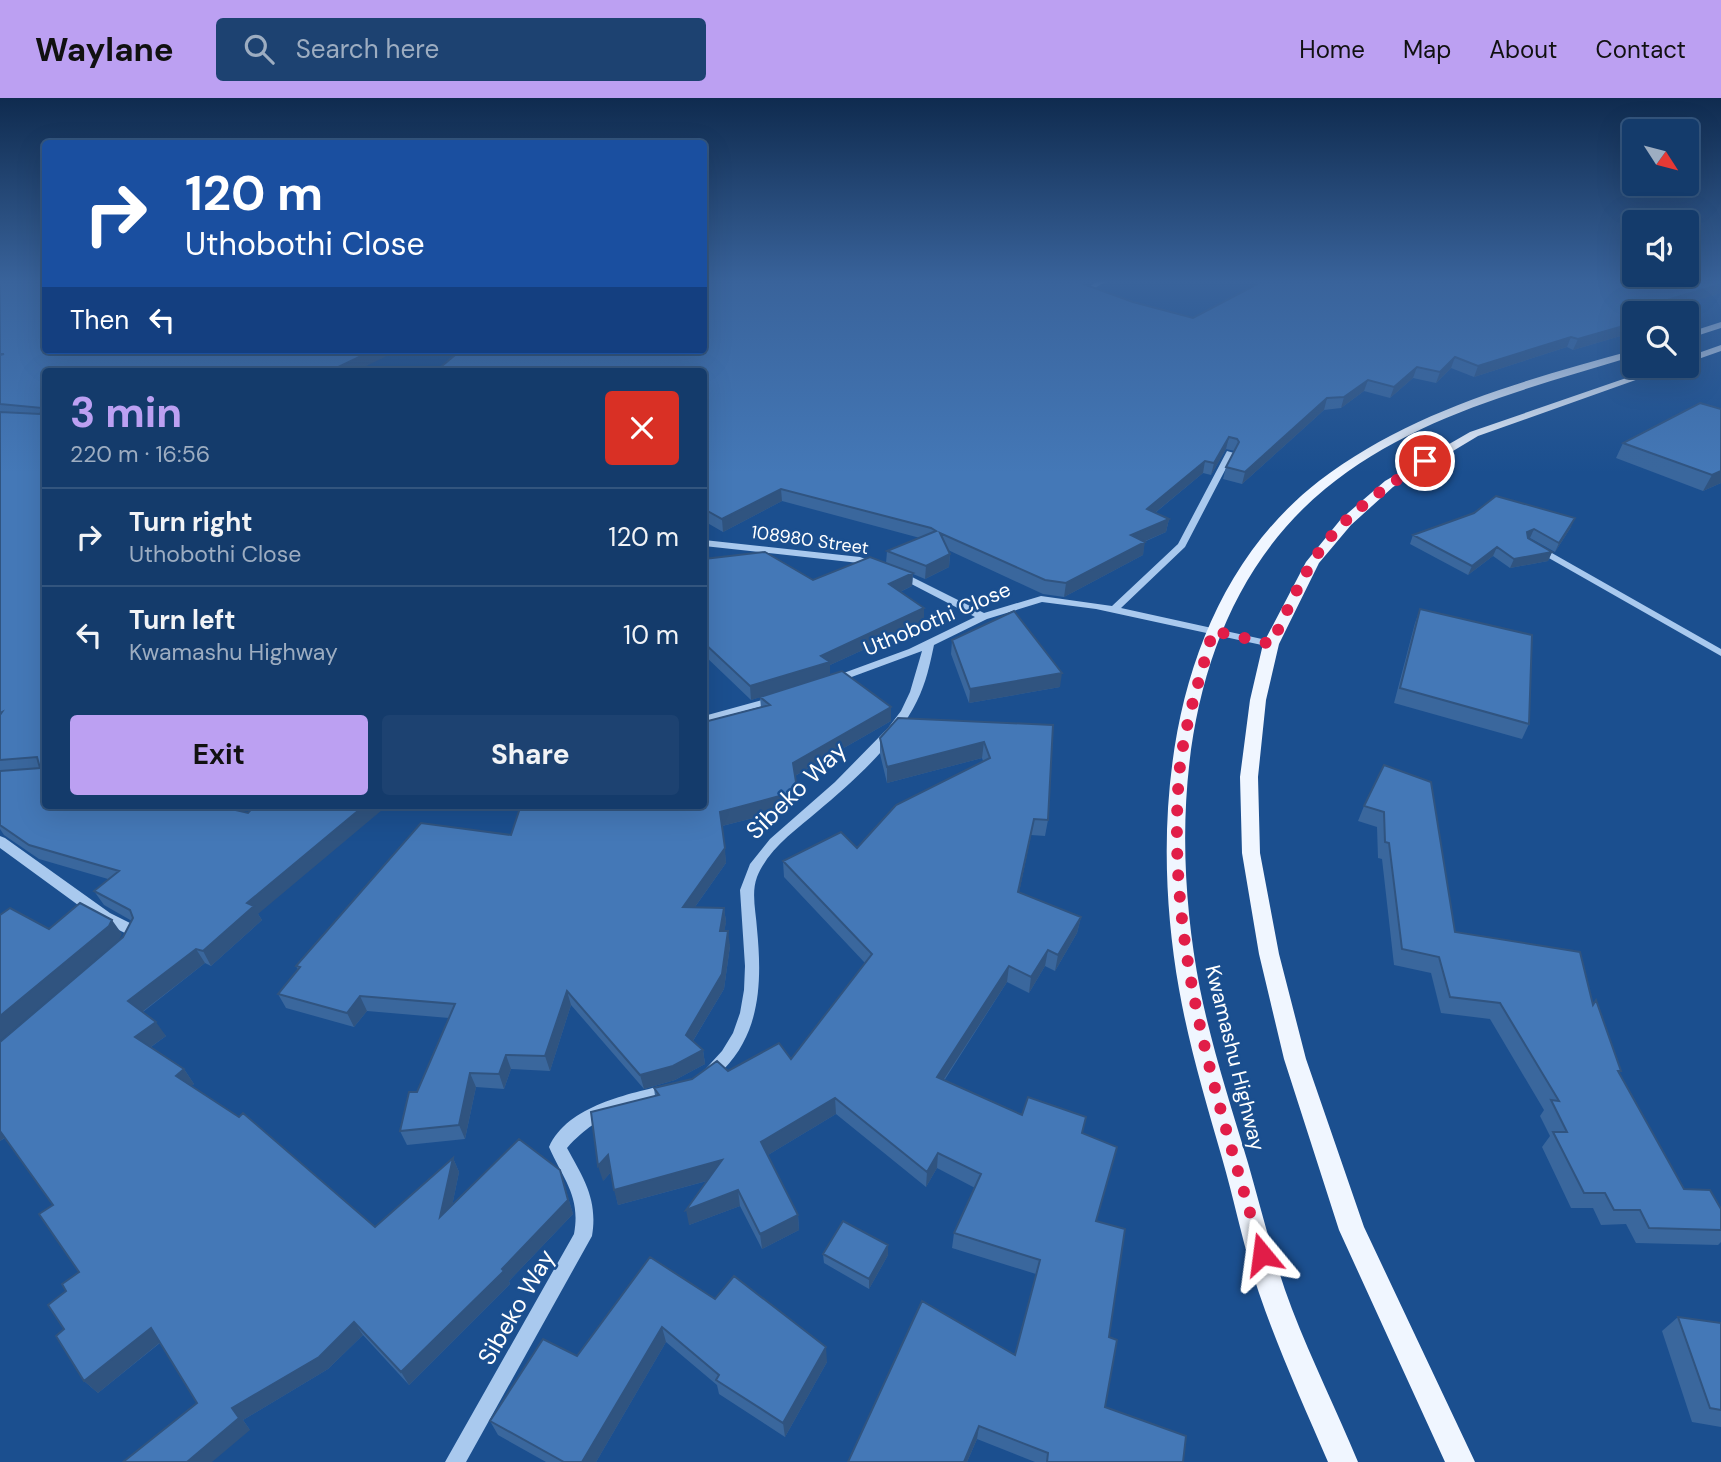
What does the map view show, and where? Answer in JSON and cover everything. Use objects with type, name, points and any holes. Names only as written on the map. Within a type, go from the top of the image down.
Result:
[{"type":"main road","points":[[1699,356],[1721,348]]},
{"type":"main road","name":"Kwamashu Highway","points":[[1343,1462],[1277,1306],[1216,1097],[1189,986],[1177,879],[1179,774],[1195,696],[1213,631],[1242,573],[1281,523],[1324,483],[1376,449],[1453,413],[1518,394],[1622,356]]},
{"type":"main road","points":[[1460,1462],[1352,1230],[1295,1059],[1269,954],[1251,853],[1249,777],[1258,700],[1271,644],[1313,562],[1326,542],[1389,484],[1474,434],[1544,404],[1630,378]]},
{"type":"street","points":[[1114,610],[1182,545],[1230,453]]},
{"type":"street","name":"108980 Street","points":[[707,543],[860,560],[912,579],[983,617]]},
{"type":"street","points":[[1529,543],[1721,653]]},
{"type":"street","name":"Uthobothi Close","points":[[824,684],[874,668],[983,617],[1041,599],[1114,610],[1271,644]]},
{"type":"street","name":"Sibeko Way","points":[[456,1462],[583,1236],[587,1221],[586,1200],[557,1147],[577,1123],[604,1108],[692,1084],[722,1063],[744,1030],[753,997],[747,890],[750,873],[769,845],[844,780],[900,720],[912,702],[929,643]]},
{"type":"street","points":[[707,718],[787,695]]},
{"type":"street","points":[[0,841],[105,917],[133,931],[132,939],[115,955]]},
{"type":"building","points":[[0,346],[42,346],[42,354],[366,354],[336,368],[42,368],[42,408],[0,404],[0,355],[4,354],[0,354]]},
{"type":"building","points":[[707,346],[1543,346],[1478,366],[1455,357],[1440,372],[1417,367],[1394,387],[1368,380],[1344,397],[1327,398],[1245,472],[1226,467],[1239,442],[1229,437],[1214,463],[1205,461],[1147,509],[1169,519],[1131,535],[1145,542],[1066,583],[1045,580],[940,533],[950,554],[926,566],[887,551],[936,531],[931,528],[781,489],[722,519],[707,511],[707,368],[440,368],[456,354],[707,354]]},
{"type":"building","points":[[1700,403],[1721,409],[1721,471],[1712,475],[1623,443]]},
{"type":"building","points":[[42,410],[42,809],[231,809],[248,813],[252,809],[360,809],[247,903],[254,906],[203,951],[196,949],[128,1001],[156,1022],[135,1037],[184,1069],[176,1076],[239,1117],[243,1113],[375,1227],[453,1158],[440,1217],[519,1139],[560,1170],[568,1200],[502,1269],[504,1271],[401,1372],[354,1322],[319,1357],[232,1408],[239,1418],[187,1462],[123,1462],[197,1403],[151,1328],[84,1381],[56,1336],[64,1329],[48,1305],[66,1291],[62,1284],[79,1272],[39,1214],[53,1205],[0,1131],[0,1042],[123,937],[133,918],[130,910],[94,891],[119,871],[29,845],[0,825],[0,771],[40,768],[37,757],[0,760],[0,412],[40,414]]},
{"type":"building","points":[[1496,496],[1575,518],[1559,543],[1534,529],[1527,532],[1528,538],[1552,552],[1514,559],[1497,547],[1472,566],[1413,535],[1474,513]]},
{"type":"building","points":[[765,552],[813,580],[870,557],[913,573],[889,584],[924,608],[821,656],[830,662],[750,686],[707,646],[707,559]]},
{"type":"building","points":[[1420,609],[1532,635],[1529,724],[1400,688]]},
{"type":"building","points":[[1014,611],[1062,673],[970,689],[952,640]]},
{"type":"building","points":[[842,671],[891,707],[793,763],[796,782],[787,794],[720,812],[725,848],[683,907],[724,908],[720,931],[728,931],[722,974],[686,1035],[703,1050],[673,1066],[640,1075],[567,991],[545,1056],[506,1055],[499,1074],[470,1073],[459,1125],[400,1131],[409,1092],[417,1092],[455,1004],[360,996],[347,1013],[278,994],[300,967],[296,966],[421,823],[511,835],[520,809],[707,809],[707,721],[770,705],[760,697]]},
{"type":"building","points":[[898,718],[1053,725],[1048,820],[1034,819],[1018,892],[1081,917],[1058,955],[1048,950],[1031,977],[1009,966],[937,1077],[1022,1115],[1028,1097],[1086,1117],[1082,1133],[1117,1147],[1096,1221],[1125,1229],[1109,1337],[1117,1340],[1105,1407],[1186,1436],[1183,1462],[1047,1462],[1048,1453],[979,1426],[964,1462],[848,1462],[922,1301],[1015,1355],[1040,1260],[954,1233],[981,1174],[938,1153],[927,1172],[835,1098],[761,1142],[798,1215],[760,1234],[738,1190],[686,1210],[722,1160],[614,1190],[608,1155],[598,1166],[591,1112],[659,1095],[654,1088],[692,1079],[717,1061],[728,1071],[779,1043],[791,1059],[872,954],[783,861],[841,832],[857,848],[896,805],[990,758],[984,742],[887,767],[880,738]]},
{"type":"building","points":[[1384,765],[1431,782],[1455,932],[1580,952],[1593,1005],[1596,1000],[1621,1071],[1618,1071],[1684,1189],[1710,1190],[1721,1209],[1721,1230],[1649,1228],[1640,1210],[1614,1210],[1605,1193],[1584,1193],[1553,1132],[1567,1132],[1551,1100],[1559,1101],[1500,1003],[1450,997],[1439,957],[1402,949],[1389,843],[1385,842],[1384,812],[1364,806]]},
{"type":"building","points":[[80,903],[112,920],[109,926],[0,1016],[0,915],[10,908],[49,929]]},
{"type":"building","points":[[843,1221],[888,1245],[869,1279],[823,1254]]},
{"type":"building","points":[[650,1257],[715,1299],[734,1276],[826,1347],[783,1423],[716,1380],[719,1375],[662,1327],[582,1462],[564,1462],[490,1421],[543,1339],[577,1356]]},
{"type":"building","points":[[1678,1317],[1721,1323],[1721,1410],[1710,1408]]},
{"type":"route","points":[[1262,1254],[1216,1097],[1189,986],[1177,879],[1179,774],[1184,748],[1213,631],[1271,644],[1326,542],[1389,484],[1425,461]]}]
